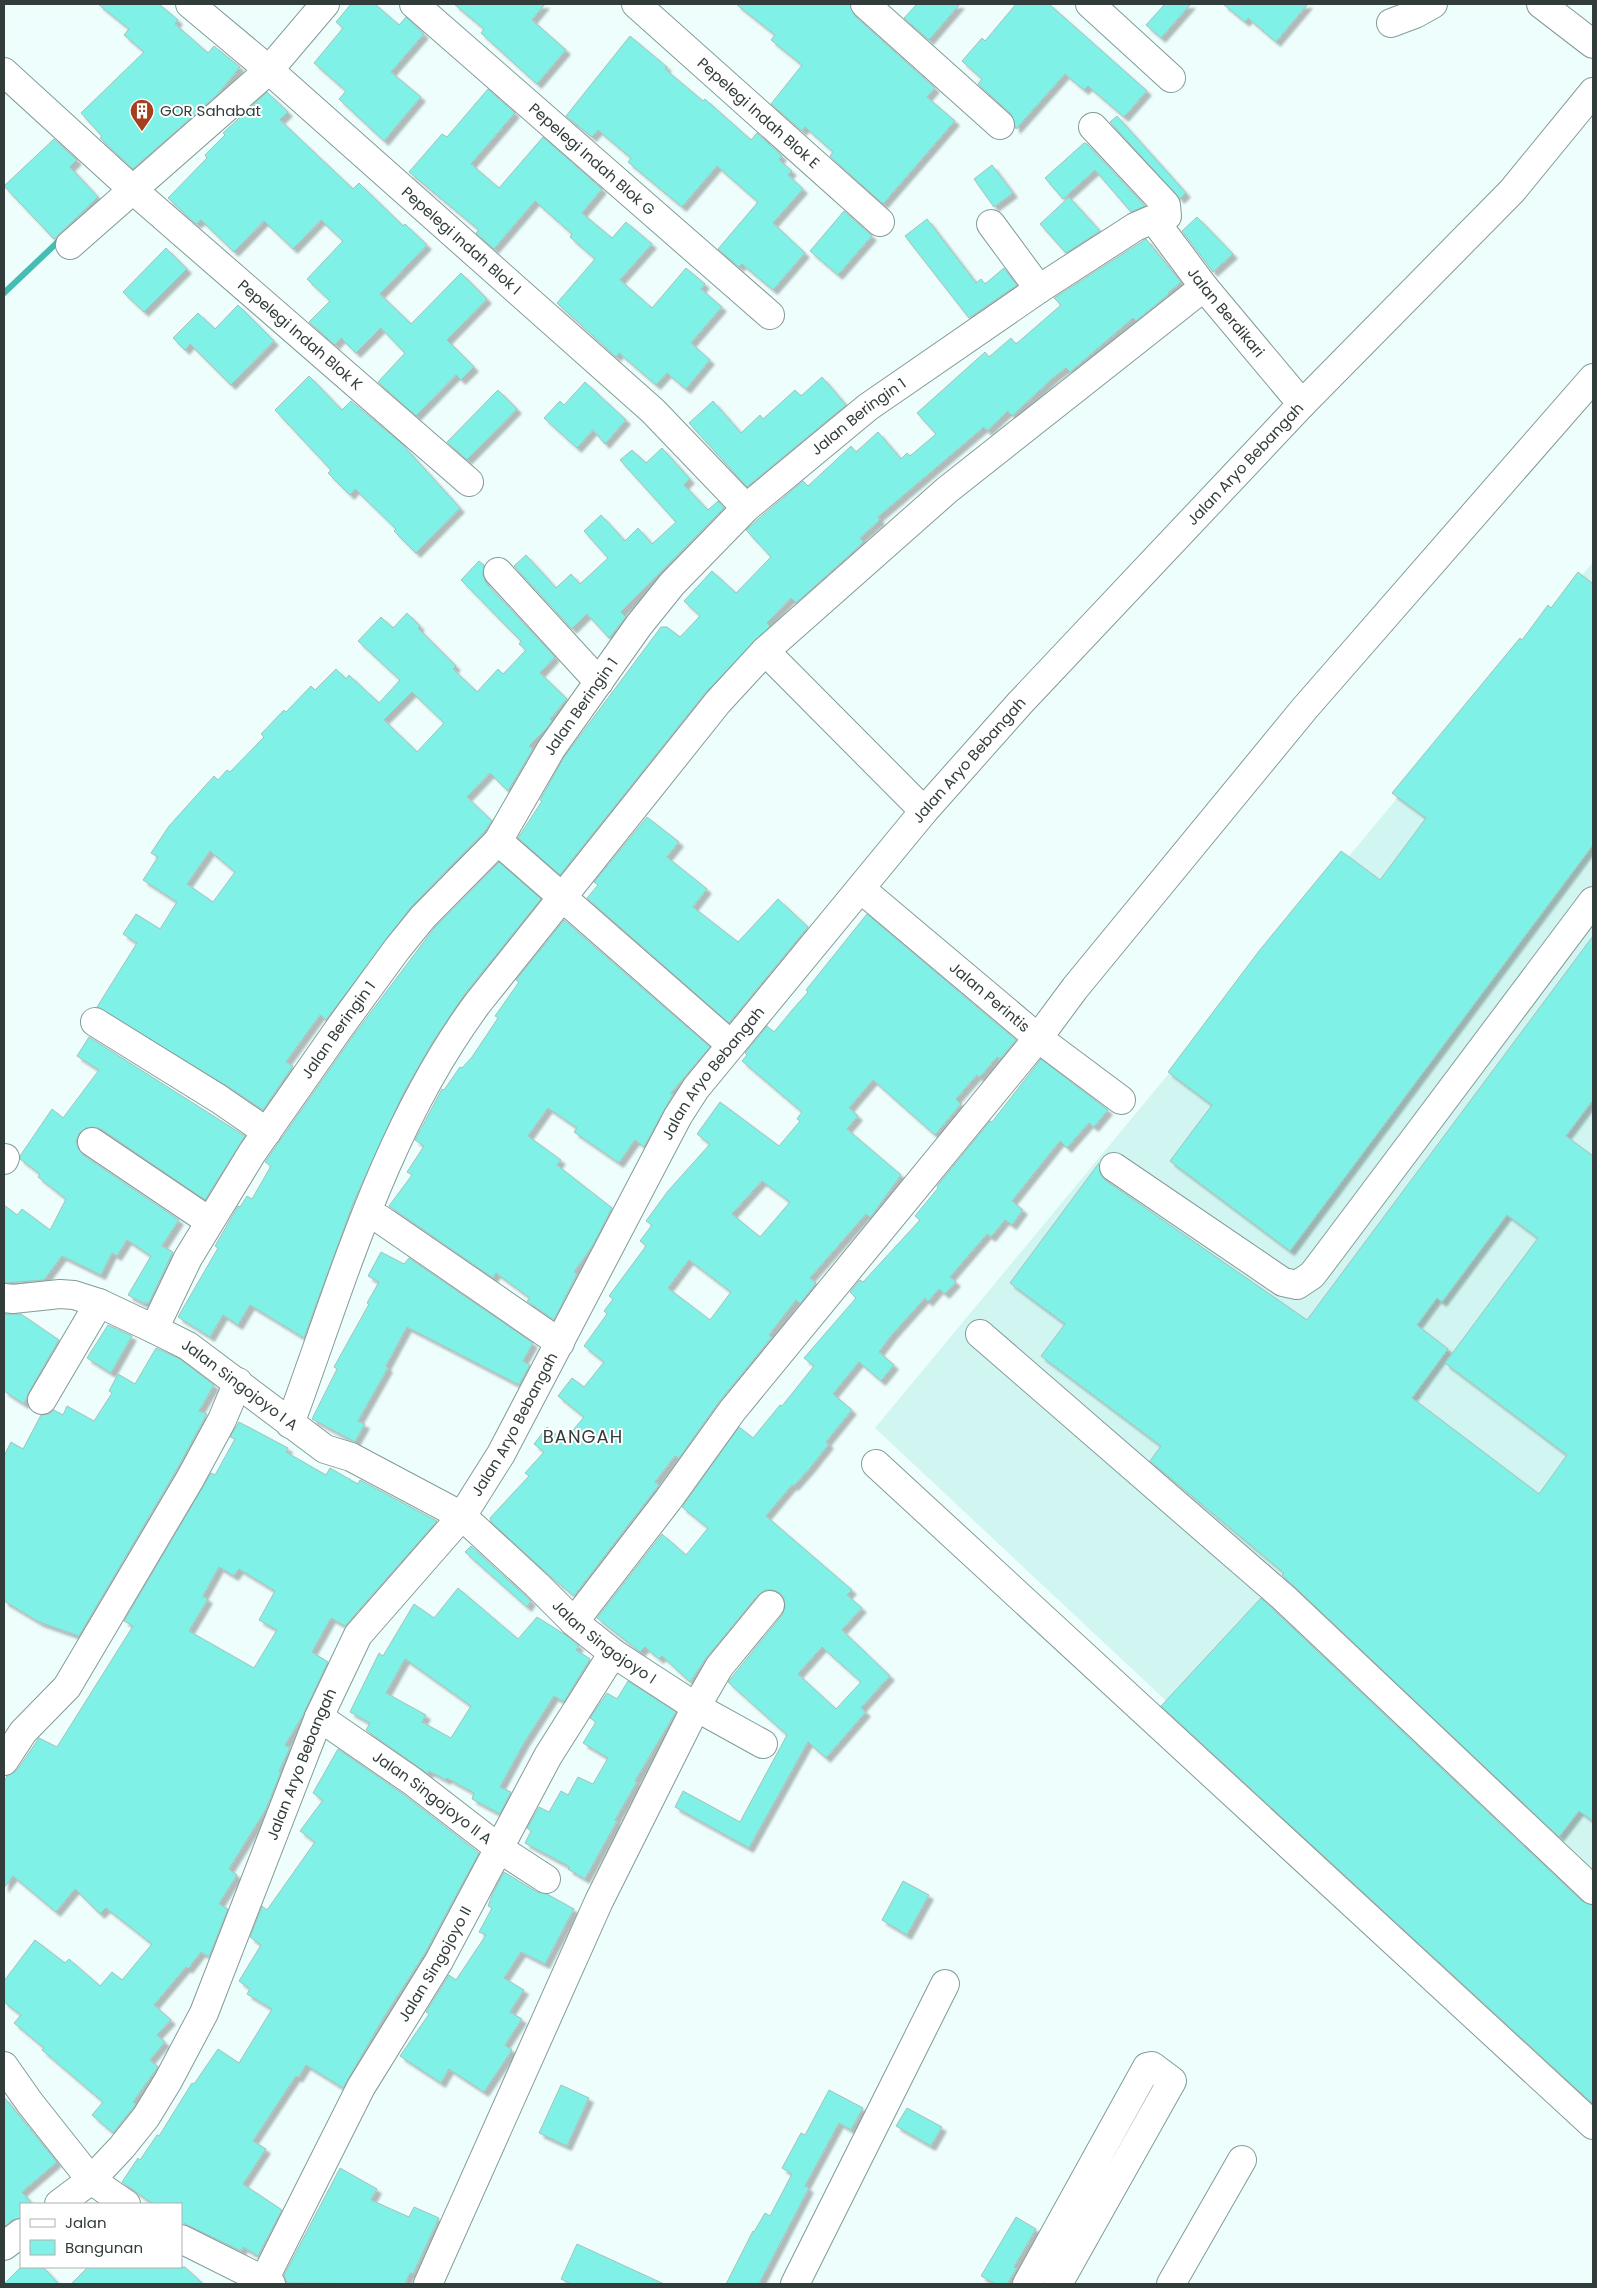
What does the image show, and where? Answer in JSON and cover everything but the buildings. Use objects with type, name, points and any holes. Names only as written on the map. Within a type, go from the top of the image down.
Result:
[{"type":"street","name":"Pepelegi Indah Blok I","points":[[190,4],[269,70],[653,411],[746,508]]},
{"type":"street","points":[[70,246],[132,189],[269,70],[325,4]]},
{"type":"street","name":"Pepelegi Indah Blok G","points":[[414,4],[770,315]]},
{"type":"street","name":"Pepelegi Indah Blok E","points":[[636,4],[880,222]]},
{"type":"street","points":[[865,4],[1000,125]]},
{"type":"street","points":[[1090,4],[1171,78]]},
{"type":"street","points":[[1391,24],[1433,4]]},
{"type":"street","points":[[1541,4],[1593,44]]},
{"type":"street","name":"Pepelegi Indah Blok K","points":[[4,72],[132,189],[468,482]]},
{"type":"street","name":"Jalan Aryo Bebangah","points":[[60,2203],[91,2180],[146,2117],[204,2013],[319,1717],[358,1635],[462,1516],[519,1422],[678,1116],[696,1088],[730,1044],[924,811],[1020,703],[1302,404],[1512,192],[1593,92]]},
{"type":"street","points":[[1093,127],[1166,205],[1167,216],[1154,222]]},
{"type":"street","name":"Jalan Berdikari","points":[[1154,222],[1204,287],[1302,404]]},
{"type":"street","name":"Jalan Beringin 1","points":[[154,1329],[188,1258],[209,1221],[267,1132],[340,1027],[423,917],[498,841],[552,749],[672,584],[746,508],[868,407],[1039,289],[1135,227],[1154,222]]},
{"type":"street","points":[[991,224],[1039,289]]},
{"type":"street","points":[[290,1424],[366,1210],[399,1135],[442,1055],[458,1029],[718,702],[765,650],[946,490],[1204,287]]},
{"type":"street","points":[[574,1622],[668,1500],[732,1411],[1038,1038],[1075,988],[1305,708],[1593,378]]},
{"type":"street","points":[[498,572],[599,682]]},
{"type":"street","points":[[765,650],[924,811]]},
{"type":"street","points":[[498,841],[730,1044]]},
{"type":"street","name":"Jalan Perintis","points":[[861,889],[1038,1038],[1121,1100]]},
{"type":"street","points":[[1114,1167],[1283,1282],[1297,1285],[1312,1276],[1593,902]]},
{"type":"street","points":[[95,1022],[219,1099],[267,1132]]},
{"type":"street","points":[[92,1142],[209,1221]]},
{"type":"street","points":[[380,1219],[560,1343]]},
{"type":"street","name":"Jalan Singojoyo I A","points":[[7,1303],[60,1294],[99,1303],[188,1346],[325,1449],[351,1457],[462,1516]]},
{"type":"street","points":[[42,1400],[99,1303]]},
{"type":"street","points":[[980,1334],[1283,1597],[1593,1890]]},
{"type":"street","points":[[4,1761],[23,1732],[67,1687],[190,1480],[222,1420],[238,1382]]},
{"type":"street","points":[[876,1464],[1593,2125]]},
{"type":"street","name":"Jalan Singojoyo I","points":[[462,1516],[574,1622],[613,1653],[696,1707],[763,1744]]},
{"type":"street","points":[[428,2284],[600,1901],[696,1707],[719,1667],[770,1605]]},
{"type":"street","name":"Jalan Singojoyo II","points":[[266,2283],[362,2087],[439,1961],[548,1756],[613,1653]]},
{"type":"street","name":"Jalan Singojoyo II A","points":[[319,1717],[412,1781],[500,1849],[546,1879]]},
{"type":"street","points":[[795,2284],[819,2241],[945,1984]]},
{"type":"street","points":[[4,2066],[30,2103],[91,2180],[125,2203]]},
{"type":"street","points":[[1027,2284],[1147,2067],[1152,2066],[1172,2081],[1058,2284]]},
{"type":"street","points":[[1170,2284],[1242,2160]]},
{"type":"street","points":[[4,2246],[20,2234]]},
{"type":"street","points":[[182,2240],[266,2283]]},
{"type":"shaded area","points":[[1593,562],[1593,2101],[875,1428]]},
{"type":"waterway","points":[[4,293],[63,237]]},
{"type":"place","name":"GOR Sahabat","points":[[142,132]]},
{"type":"district","name":"BANGAH","points":[[583,1437]]}]
